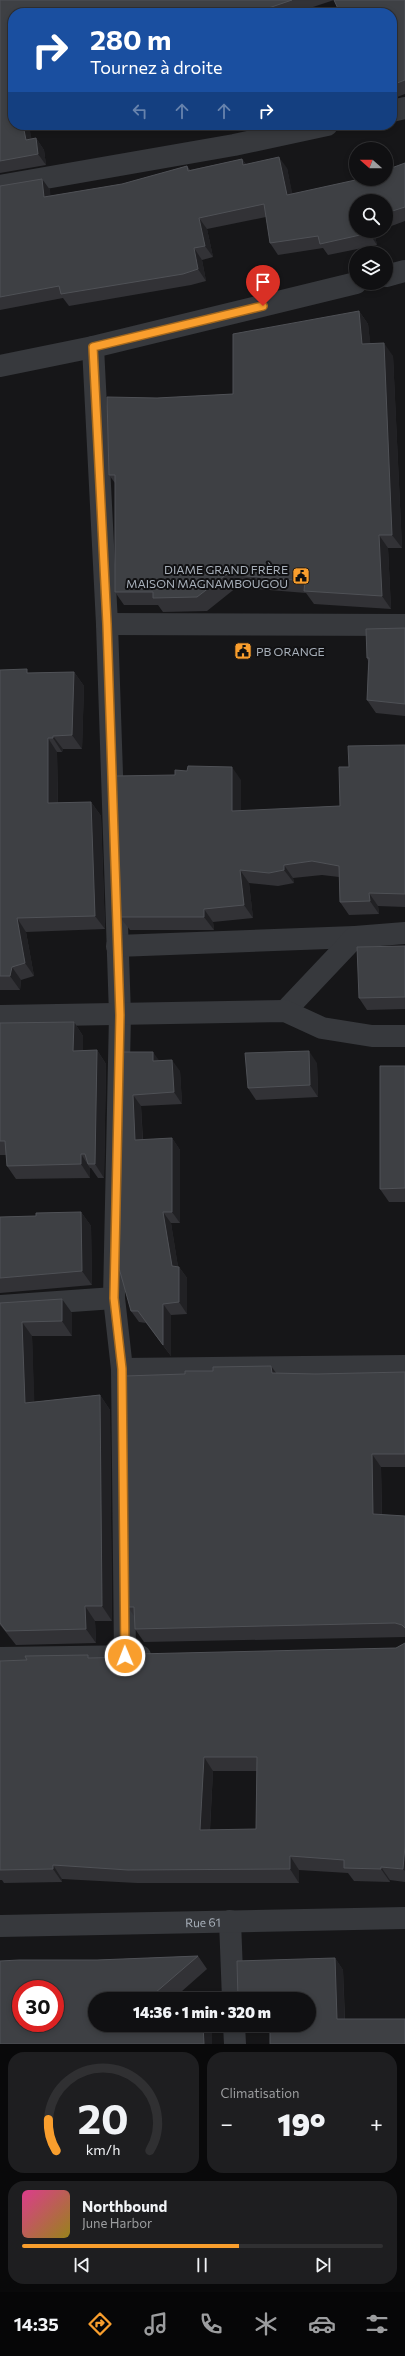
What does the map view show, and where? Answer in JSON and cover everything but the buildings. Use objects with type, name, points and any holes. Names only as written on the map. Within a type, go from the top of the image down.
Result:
[{"type":"street","points":[[0,186],[234,145],[304,130]]},
{"type":"street","points":[[393,274],[405,271]]},
{"type":"street","points":[[0,366],[93,347],[349,285]]},
{"type":"street","points":[[93,347],[107,624],[120,1015],[114,1298],[122,1369],[125,1656]]},
{"type":"street","points":[[107,624],[405,624]]},
{"type":"street","points":[[117,946],[355,937],[405,933]]},
{"type":"street","points":[[285,1011],[355,937]]},
{"type":"street","points":[[0,1016],[285,1011],[322,1028],[372,1036],[405,1036]]},
{"type":"street","points":[[0,1306],[114,1298]]},
{"type":"street","points":[[122,1369],[405,1366]]},
{"type":"street","points":[[0,1658],[164,1655]]},
{"type":"street","name":"Rue 61","points":[[0,1926],[405,1918]]},
{"type":"street","points":[[230,1921],[233,1992]]},
{"type":"street","points":[[234,2032],[235,2044]]},
{"type":"place","name":"DIAME GRAND FRÈRE MAISON MAGNAMBOUGOU","points":[[301,576]]},
{"type":"place","name":"PB ORANGE","points":[[243,651]]},
{"type":"route","points":[[125,1656],[122,1369],[114,1298],[120,1015],[107,624],[93,347],[263,306]]}]
